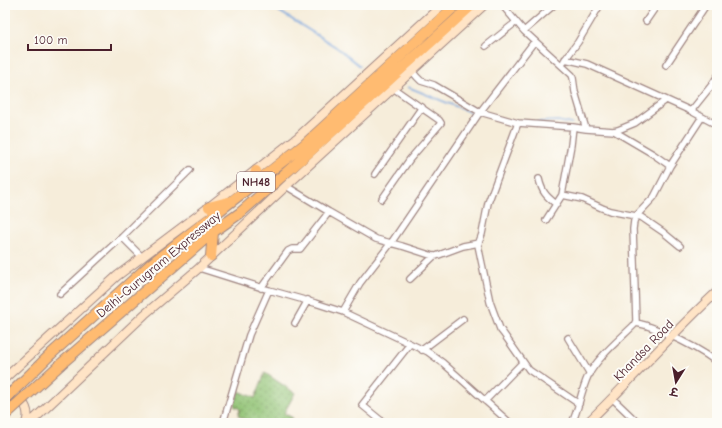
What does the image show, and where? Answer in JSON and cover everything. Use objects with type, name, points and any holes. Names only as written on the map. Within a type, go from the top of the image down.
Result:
[{"type":"highway","name":"Delhi-Gurugram Expressway","points":[[5,399],[51,354],[152,264],[305,144],[456,5]]},
{"type":"highway","name":"Delhi-Gurugram Expressway","points":[[5,415],[186,255],[213,232],[240,213],[420,58],[472,5]]},
{"type":"highway","points":[[251,186],[256,171]]},
{"type":"highway","points":[[209,207],[232,201]]},
{"type":"highway","points":[[211,256],[213,232]]},
{"type":"main road","points":[[5,378],[117,276],[256,171],[298,137],[442,5]]},
{"type":"main road","points":[[30,423],[145,314],[199,268],[412,71],[420,58],[484,5]]},
{"type":"main road","name":"Khandsa Road","points":[[587,423],[613,399],[672,336],[717,292]]},
{"type":"main road","points":[[5,391],[15,392],[24,404],[28,414],[26,423]]},
{"type":"street","points":[[502,5],[534,42],[563,62],[572,75],[575,92],[586,129]]},
{"type":"street","points":[[524,31],[554,5]]},
{"type":"street","points":[[563,62],[578,42],[600,5]]},
{"type":"street","points":[[646,21],[657,5]]},
{"type":"street","points":[[666,65],[706,5]]},
{"type":"street","points":[[486,46],[516,22]]},
{"type":"street","points":[[343,312],[360,283],[391,243],[480,112],[534,42]]},
{"type":"street","points":[[563,62],[587,64],[691,111],[717,125]]},
{"type":"street","points":[[412,71],[421,81],[434,85],[480,112],[518,123],[614,131],[623,129],[635,123],[666,100]]},
{"type":"street","points":[[691,111],[714,87],[717,77]]},
{"type":"street","points":[[382,199],[410,159],[440,124],[439,120],[393,88]]},
{"type":"street","points":[[375,174],[422,107]]},
{"type":"street","points":[[572,423],[585,384],[590,374],[599,360],[635,323],[633,229],[636,215],[654,197],[670,166],[702,117]]},
{"type":"street","points":[[518,123],[488,203],[479,243],[490,302],[503,333],[523,362],[530,370],[579,404]]},
{"type":"street","points":[[546,220],[562,195],[571,145],[572,127]]},
{"type":"street","points":[[614,131],[670,166]]},
{"type":"street","points":[[60,294],[122,237],[190,170]]},
{"type":"street","points":[[539,178],[544,194],[556,204]]},
{"type":"street","points":[[286,186],[328,212],[376,238],[434,256]]},
{"type":"street","points":[[562,195],[582,198],[610,211],[641,217],[680,246]]},
{"type":"street","points":[[261,288],[288,250],[300,249],[328,212]]},
{"type":"street","points":[[122,237],[142,257]]},
{"type":"street","points":[[410,278],[434,256],[463,246],[479,243]]},
{"type":"street","points":[[199,268],[261,288],[308,300],[343,312],[428,352],[443,363],[510,423]]},
{"type":"street","points":[[223,423],[249,335],[269,290]]},
{"type":"street","points":[[295,323],[308,300]]},
{"type":"street","points":[[422,350],[463,319]]},
{"type":"street","points":[[635,323],[644,324],[672,336],[717,362]]},
{"type":"street","points":[[568,338],[590,374]]},
{"type":"street","points":[[384,423],[362,405],[410,344]]},
{"type":"street","points":[[486,402],[523,362]]},
{"type":"street","points":[[613,399],[635,420]]},
{"type":"green space","points":[[265,373],[295,393],[284,413],[293,418],[290,423],[253,423],[238,416],[240,409],[234,406],[239,391],[255,398]]},
{"type":"waterway","points":[[269,5],[336,47],[360,66]]},
{"type":"waterway","points":[[408,87],[477,115]]},
{"type":"waterway","points":[[536,122],[558,121],[572,124]]}]
